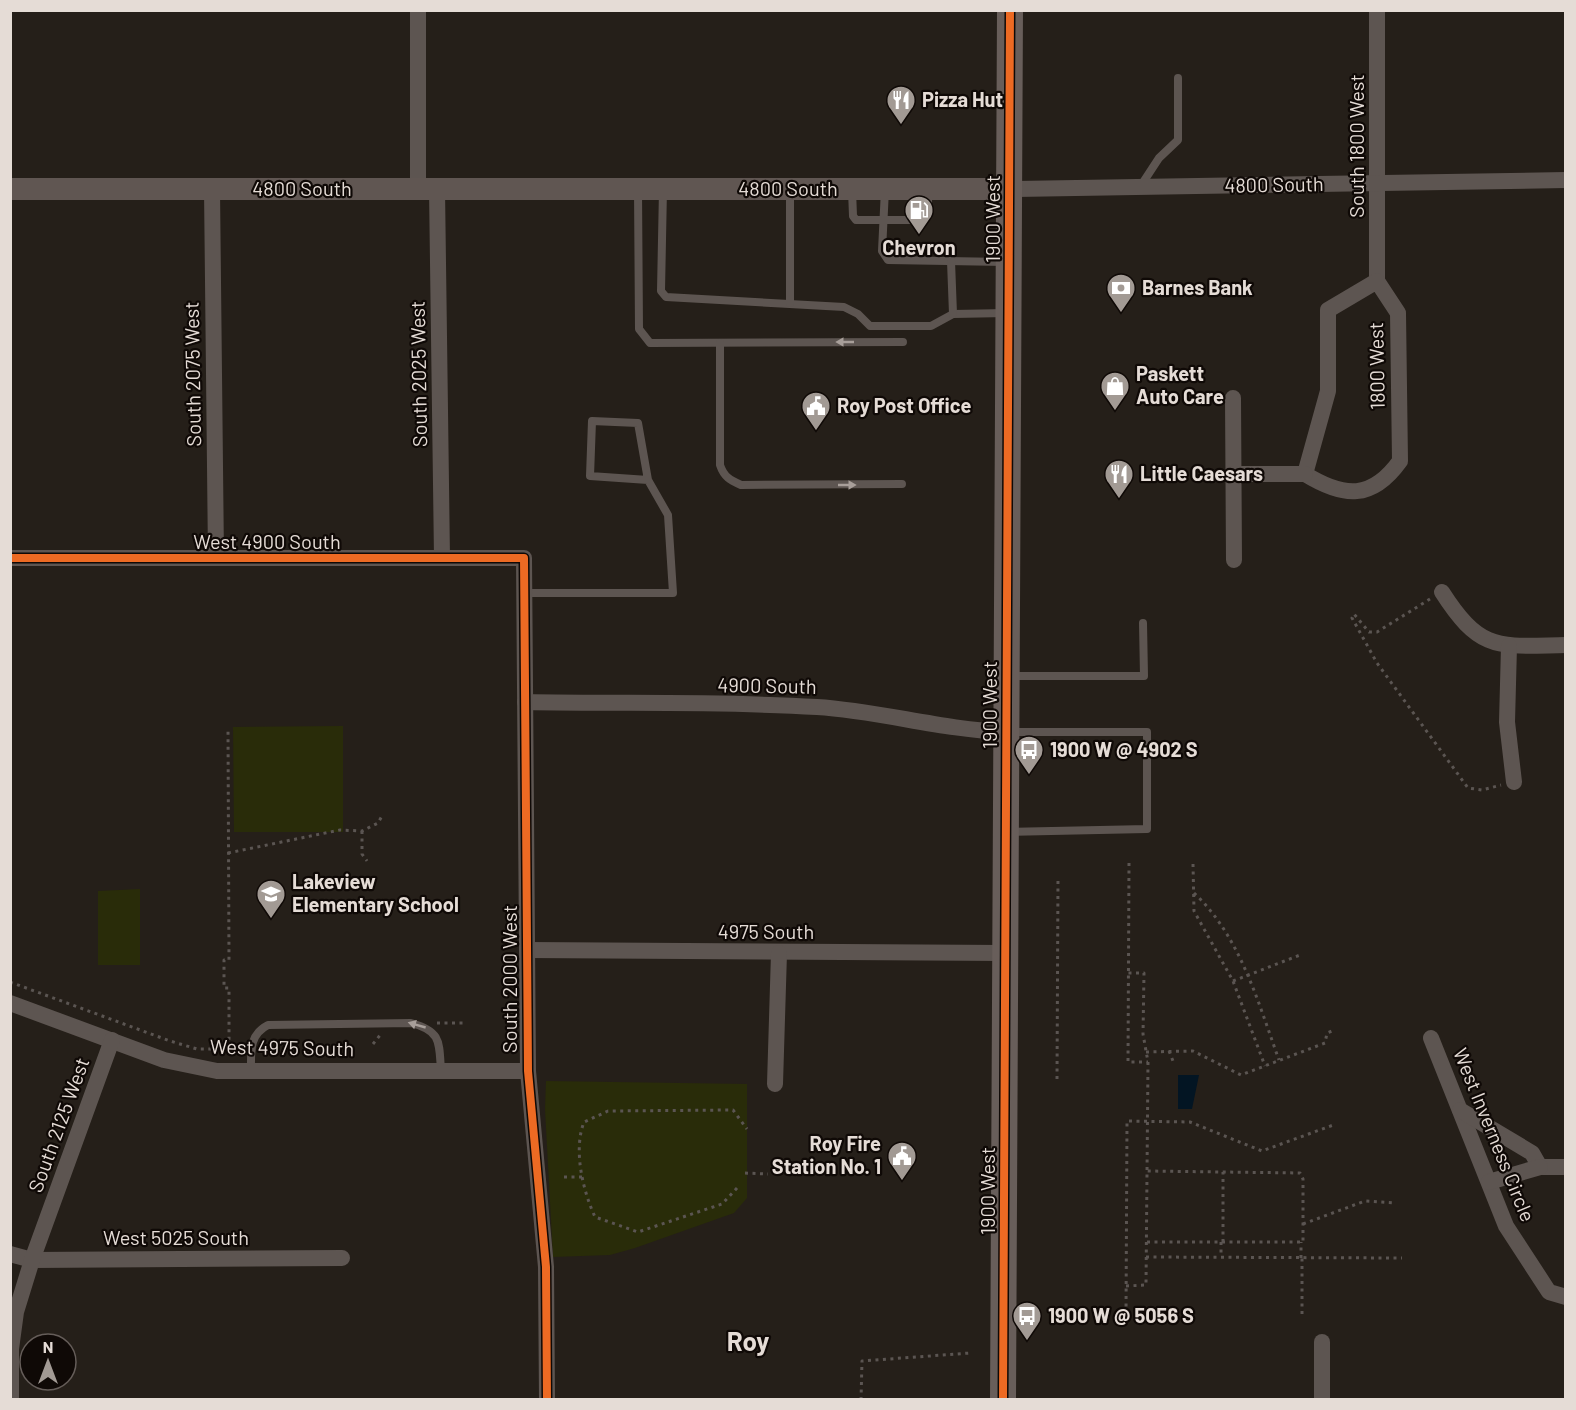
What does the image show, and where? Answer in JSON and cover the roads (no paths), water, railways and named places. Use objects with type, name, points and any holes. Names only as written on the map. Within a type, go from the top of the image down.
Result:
[{"type":"main road","name":"1900 West","points":[[1003,1400],[1010,10]]},
{"type":"main road","name":"4800 South","points":[[10,189],[1009,189]]},
{"type":"street","name":"South 2025 West","points":[[418,10],[428,189],[442,558]]},
{"type":"street","name":"South 1800 West","points":[[1377,10],[1377,280]]},
{"type":"street","name":"4800 South","points":[[1009,189],[1566,180]]},
{"type":"street","name":"South 2075 West","points":[[212,189],[216,558]]},
{"type":"street","name":"1800 West","points":[[1233,474],[1305,474],[1325,486],[1360,492],[1386,480],[1400,461],[1398,314],[1377,280],[1328,310],[1328,392],[1305,474]]},
{"type":"street","points":[[1233,399],[1234,560]]},
{"type":"street","name":"West 4900 South","points":[[10,558],[524,558]]},
{"type":"street","name":"South 2000 West","points":[[524,558],[528,1071],[546,1267],[547,1400]]},
{"type":"street","points":[[1442,592],[1460,621],[1484,640],[1509,646],[1566,645]]},
{"type":"street","points":[[1509,646],[1507,722],[1514,782]]},
{"type":"street","name":"4900 South","points":[[525,702],[816,707],[875,713],[971,731],[1006,732]]},
{"type":"street","name":"4975 South","points":[[527,950],[1005,953]]},
{"type":"street","points":[[774,1084],[779,953]]},
{"type":"street","name":"West 4975 South","points":[[10,1002],[164,1060],[217,1071],[528,1071]]},
{"type":"street","name":"West Inverness Circle","points":[[1431,1038],[1506,1226],[1549,1292],[1566,1298]]},
{"type":"street","name":"South 2125 West","points":[[11,1400],[11,1349],[16,1312],[32,1260],[112,1040]]},
{"type":"street","points":[[1460,1110],[1532,1153],[1540,1167]]},
{"type":"street","points":[[1489,1182],[1540,1167],[1566,1167]]},
{"type":"street","name":"West 5025 South","points":[[10,1254],[32,1260],[342,1258]]},
{"type":"street","points":[[1322,1342],[1322,1400]]},
{"type":"lane","points":[[1140,188],[1159,158],[1178,140],[1178,78]]},
{"type":"lane","points":[[638,189],[639,329],[641,335],[650,343],[903,342]]},
{"type":"lane","points":[[663,189],[663,294],[672,297],[844,307],[858,314],[870,326],[932,326],[952,314],[1008,313]]},
{"type":"lane","points":[[790,189],[790,303]]},
{"type":"lane","points":[[852,189],[856,220],[926,219],[928,189]]},
{"type":"lane","points":[[885,189],[882,251],[888,260],[1009,262]]},
{"type":"lane","points":[[951,261],[952,314]]},
{"type":"lane","points":[[720,343],[720,465],[723,474],[741,485],[902,484]]},
{"type":"lane","points":[[524,593],[673,593],[668,515],[648,480],[638,423],[592,421],[590,476],[648,480]]},
{"type":"lane","points":[[1007,676],[1144,676],[1143,623]]},
{"type":"lane","points":[[1006,732],[1147,732],[1147,829],[1006,832]]},
{"type":"lane","points":[[250,1071],[252,1042],[261,1029],[268,1025],[411,1023],[432,1032],[439,1040],[441,1071]]},
{"type":"water","points":[[1178,1075],[1199,1075],[1192,1109],[1178,1109]]},
{"type":"place","name":"Pizza Hut","points":[[901,126]]},
{"type":"place","name":"Chevron","points":[[919,236]]},
{"type":"place","name":"Barnes Bank","points":[[1121,314]]},
{"type":"place","name":"Paskett Auto Care","points":[[1115,412]]},
{"type":"place","name":"Roy Post Office","points":[[816,432]]},
{"type":"place","name":"Little Caesars","points":[[1119,500]]},
{"type":"place","name":"1900 W @ 4902 S","points":[[1029,776]]},
{"type":"place","name":"Lakeview Elementary School","points":[[271,920]]},
{"type":"place","name":"Roy Fire Station No. 1","points":[[902,1182]]},
{"type":"place","name":"1900 W @ 5056 S","points":[[1027,1342]]},
{"type":"district","name":"Roy","points":[[748,1342]]}]
